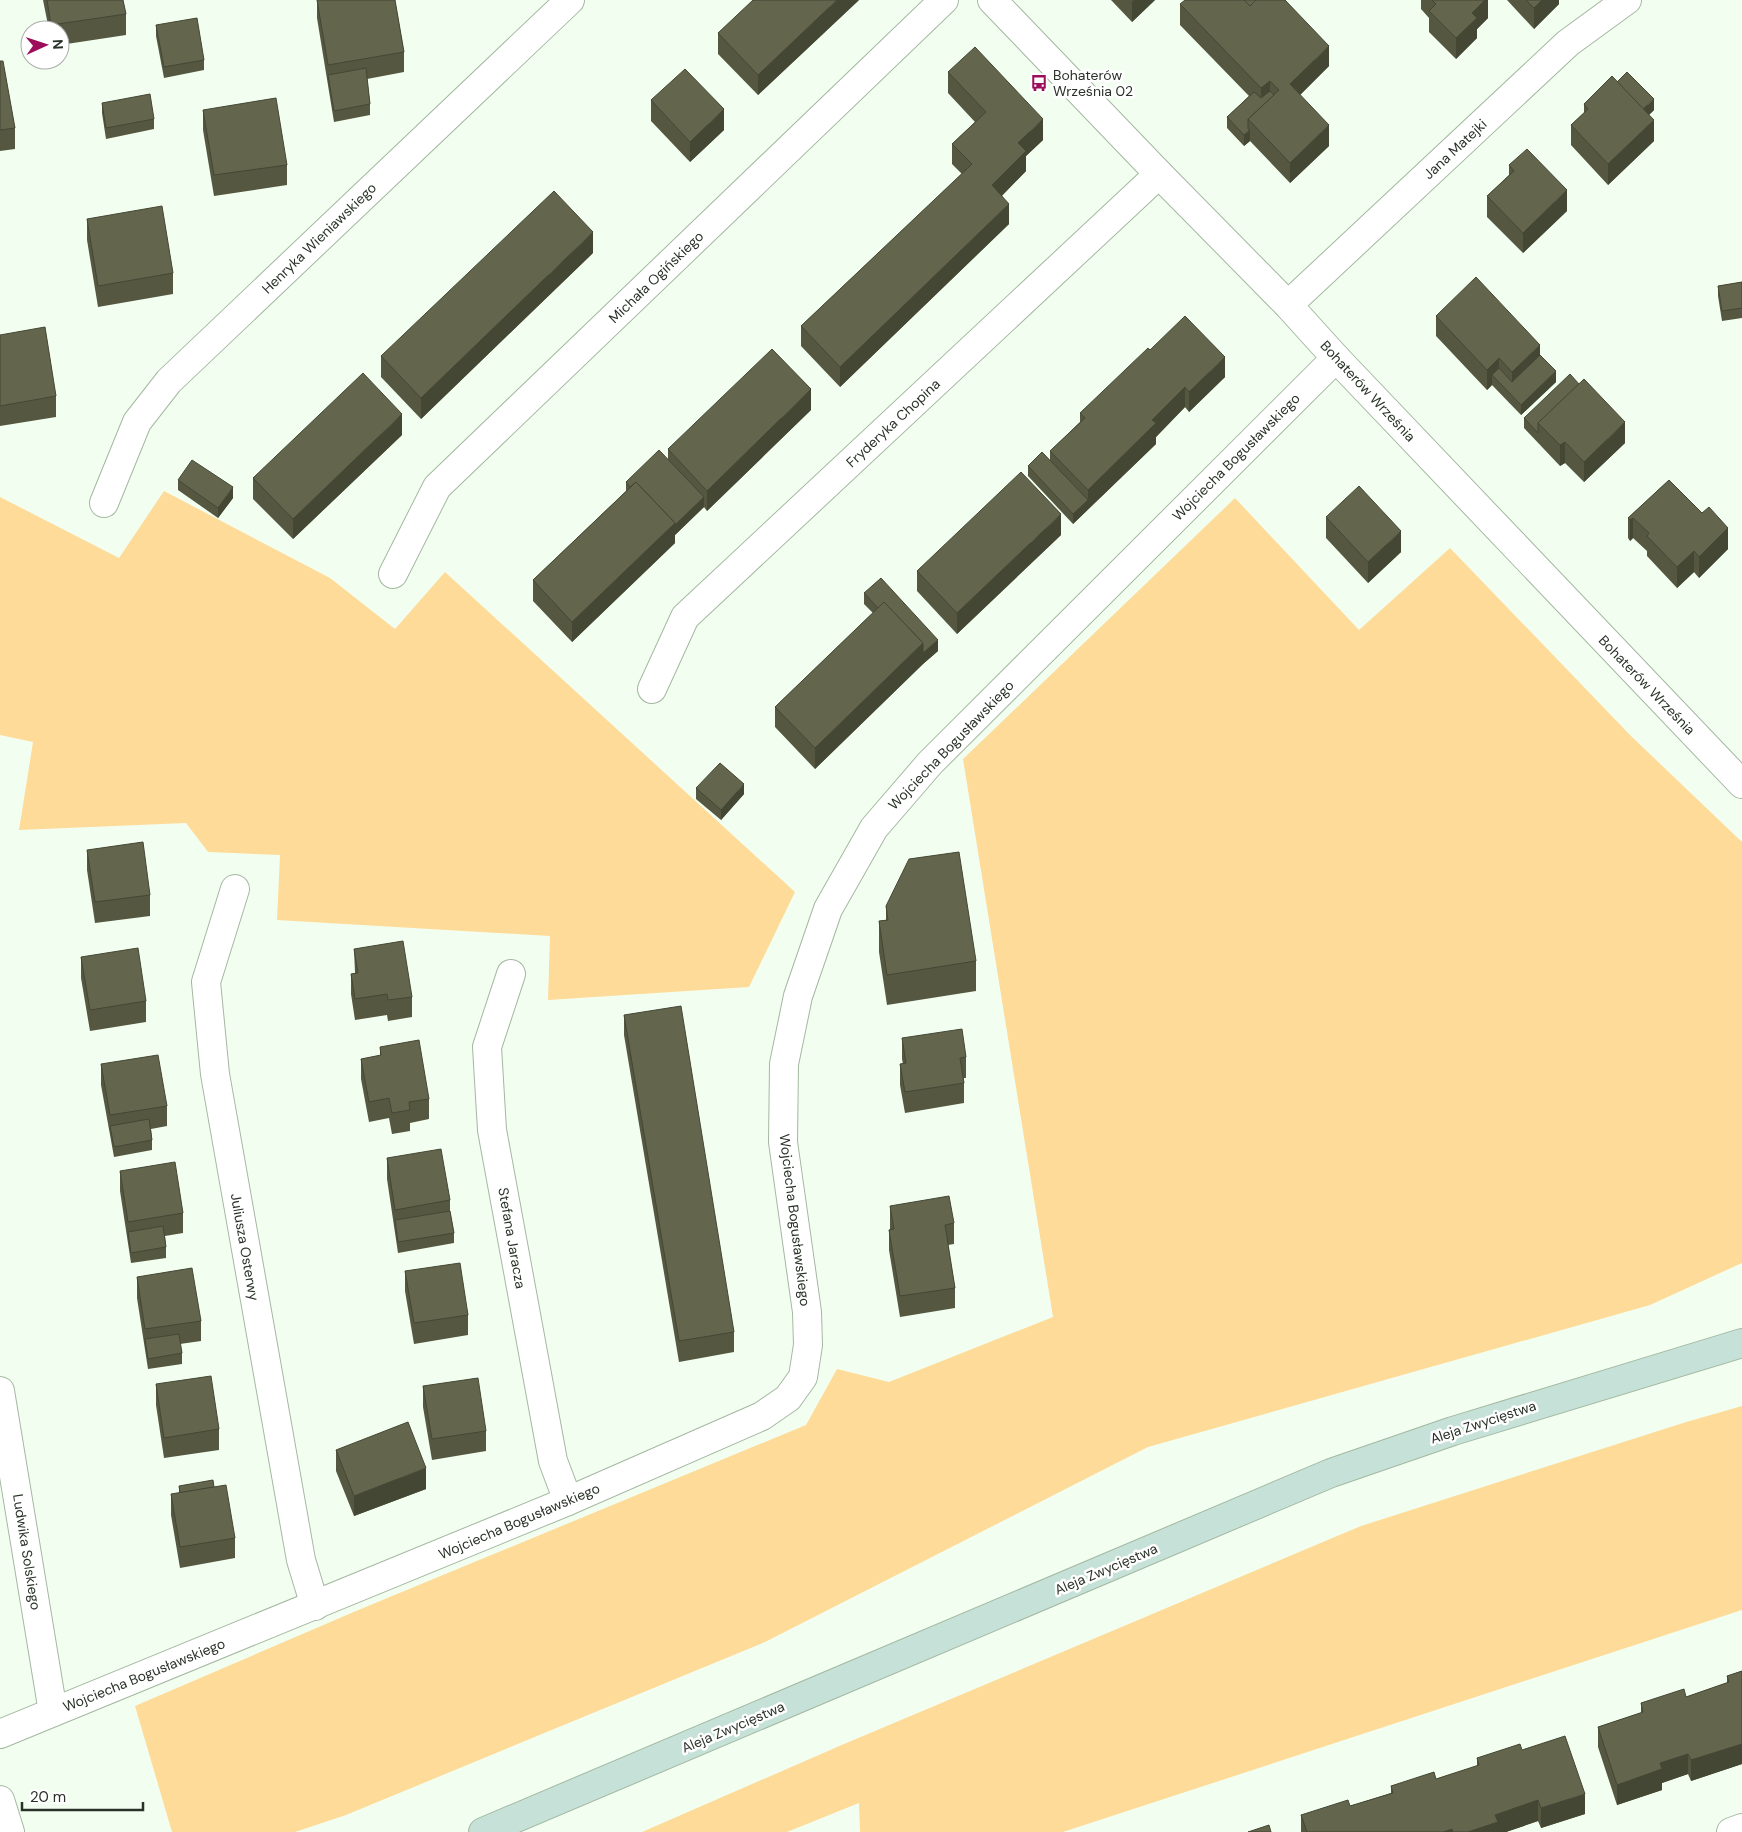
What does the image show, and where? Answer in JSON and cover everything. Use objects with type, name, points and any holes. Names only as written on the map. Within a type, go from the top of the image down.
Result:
[{"type":"main road","name":"Aleja Zwycięstwa","points":[[483,1832],[1331,1473],[1463,1428],[1742,1342]]},
{"type":"street","name":"Henryka Wieniawskiego","points":[[104,503],[137,422],[169,381],[570,0]]},
{"type":"street","name":"Michała Ogińskiego","points":[[393,574],[437,487],[944,0]]},
{"type":"street","name":"Bohaterów Września","points":[[992,0],[1288,305],[1336,358],[1742,784]]},
{"type":"street","name":"Jana Matejki","points":[[1288,305],[1568,44],[1627,0]]},
{"type":"street","name":"Fryderyka Chopina","points":[[652,689],[685,617],[1159,174]]},
{"type":"street","name":"Wojciecha Bogusławskiego","points":[[0,1734],[568,1501],[762,1416],[788,1398],[803,1377],[808,1345],[807,1312],[783,1142],[784,1064],[798,996],[828,909],[874,828],[930,763],[1336,358]]},
{"type":"street","name":"Juliusza Osterwy","points":[[235,889],[206,982],[214,1074],[301,1560],[315,1606]]},
{"type":"street","name":"Stefana Jaracza","points":[[511,974],[487,1047],[492,1130],[553,1461],[568,1501]]},
{"type":"street","name":"Ludwika Solskiego","points":[[0,1391],[53,1712]]},
{"type":"street","points":[[0,1800],[10,1832]]},
{"type":"street","points":[[1731,1832],[1742,1828]]},
{"type":"shaded area","points":[[164,491],[330,578],[395,629],[445,572],[795,892],[749,987],[548,1000],[550,936],[277,920],[280,855],[208,852],[186,823],[19,830],[33,742],[0,735],[0,497],[119,558]]},
{"type":"shaded area","points":[[1235,498],[1359,630],[1450,548],[1631,736],[1742,842],[1742,1263],[1650,1305],[1148,1447],[765,1642],[346,1815],[295,1832],[172,1832],[135,1706],[356,1611],[806,1425],[837,1369],[889,1382],[1053,1317],[963,759]]},
{"type":"shaded area","points":[[1742,1406],[1742,1610],[1063,1832],[860,1832],[859,1803],[787,1832],[642,1832],[844,1744],[1361,1526],[1683,1423]]},
{"type":"building","points":[[47,0],[123,0],[126,14],[70,22],[70,20],[50,20]]},
{"type":"building","points":[[317,0],[395,0],[404,52],[328,65]]},
{"type":"building","points":[[753,0],[837,0],[758,75],[718,33]]},
{"type":"building","points":[[1185,0],[1244,0],[1250,6],[1256,0],[1285,0],[1329,46],[1290,84],[1329,125],[1290,163],[1248,119],[1279,90],[1270,81],[1261,88],[1180,4]]},
{"type":"building","points":[[1244,0],[1256,0],[1250,6]]},
{"type":"building","points":[[1432,0],[1485,0],[1472,13],[1477,18],[1456,38],[1429,11],[1436,4]]},
{"type":"building","points":[[1526,0],[1542,0],[1534,8]]},
{"type":"building","points":[[197,18],[204,60],[164,67],[156,25]]},
{"type":"building","points":[[975,47],[1043,119],[1018,143],[1026,151],[992,185],[1009,204],[840,367],[801,326],[972,164],[952,144],[986,112],[948,72]]},
{"type":"building","points":[[0,61],[3,61],[15,128],[0,130]]},
{"type":"building","points":[[366,68],[370,104],[334,111],[328,75]]},
{"type":"building","points":[[685,69],[724,109],[690,142],[651,100]]},
{"type":"building","points":[[1627,72],[1654,99],[1643,109],[1617,82]]},
{"type":"building","points":[[1612,76],[1654,120],[1608,164],[1571,125],[1588,109],[1584,104]]},
{"type":"building","points":[[1270,91],[1274,95],[1248,119],[1248,129],[1250,130],[1244,135],[1227,117],[1254,92],[1261,98]]},
{"type":"building","points":[[150,94],[154,119],[106,128],[102,103]]},
{"type":"building","points":[[276,98],[287,165],[214,175],[203,110]]},
{"type":"building","points":[[1527,149],[1567,190],[1523,233],[1487,196],[1514,171],[1509,165]]},
{"type":"building","points":[[554,191],[593,232],[421,398],[381,356]]},
{"type":"building","points":[[162,206],[173,273],[98,286],[87,219]]},
{"type":"building","points":[[1476,277],[1540,345],[1512,372],[1499,358],[1487,370],[1436,316]]},
{"type":"building","points":[[1742,282],[1742,308],[1722,311],[1718,286]]},
{"type":"building","points":[[1185,316],[1225,357],[1189,392],[1185,387],[1152,420],[1156,423],[1088,490],[1050,451],[1085,418],[1080,413],[1148,348],[1150,350]]},
{"type":"building","points":[[45,327],[56,396],[0,406],[0,335]]},
{"type":"building","points":[[772,349],[811,389],[707,491],[668,449]]},
{"type":"building","points":[[1540,355],[1556,371],[1521,405],[1492,375],[1499,368],[1512,382]]},
{"type":"building","points":[[363,373],[402,414],[293,519],[253,478]]},
{"type":"building","points":[[1570,374],[1579,384],[1538,423],[1538,433],[1524,418]]},
{"type":"building","points":[[1584,379],[1625,422],[1584,462],[1565,442],[1560,445],[1538,423]]},
{"type":"building","points":[[659,450],[704,497],[675,525],[636,482],[630,487],[626,482]]},
{"type":"building","points":[[1042,452],[1088,500],[1073,514],[1028,466]]},
{"type":"building","points":[[192,460],[233,487],[218,508],[178,480]]},
{"type":"building","points":[[1021,472],[1061,514],[957,613],[917,571]]},
{"type":"building","points":[[1669,480],[1702,513],[1709,507],[1728,528],[1699,557],[1694,551],[1677,567],[1647,536],[1649,533],[1633,518],[1630,520],[1628,518]]},
{"type":"building","points":[[636,482],[675,523],[572,622],[533,580]]},
{"type":"building","points":[[1359,486],[1401,531],[1368,562],[1326,517]]},
{"type":"building","points":[[881,578],[938,640],[923,653],[923,643],[884,602],[878,608],[864,593]]},
{"type":"building","points":[[884,602],[923,643],[815,748],[775,707]]},
{"type":"building","points":[[720,763],[744,784],[721,810],[696,788]]},
{"type":"building","points":[[143,842],[150,895],[95,902],[87,850]]},
{"type":"building","points":[[959,852],[976,961],[887,975],[879,921],[888,920],[886,906],[909,859]]},
{"type":"building","points":[[403,941],[412,997],[388,1000],[387,994],[355,999],[351,974],[358,973],[354,949]]},
{"type":"building","points":[[138,948],[146,1001],[90,1010],[81,957]]},
{"type":"building","points":[[681,1006],[734,1332],[679,1341],[624,1015]]},
{"type":"building","points":[[962,1029],[966,1057],[960,1058],[964,1083],[905,1092],[900,1064],[906,1063],[902,1038]]},
{"type":"building","points":[[419,1040],[429,1099],[409,1102],[410,1110],[392,1113],[389,1098],[369,1102],[361,1059],[381,1055],[380,1047]]},
{"type":"building","points":[[158,1055],[167,1106],[110,1115],[101,1064]]},
{"type":"building","points":[[149,1119],[152,1140],[114,1147],[110,1126]]},
{"type":"building","points":[[441,1149],[450,1200],[395,1210],[387,1158]]},
{"type":"building","points":[[175,1162],[183,1213],[128,1222],[120,1171]]},
{"type":"building","points":[[949,1196],[954,1223],[945,1225],[955,1288],[900,1296],[889,1230],[894,1229],[890,1206]]},
{"type":"building","points":[[450,1211],[454,1233],[398,1242],[395,1220]]},
{"type":"building","points":[[163,1226],[166,1247],[131,1253],[128,1232]]},
{"type":"building","points":[[460,1263],[468,1315],[414,1323],[405,1271]]},
{"type":"building","points":[[192,1268],[201,1321],[145,1329],[137,1277]]},
{"type":"building","points":[[179,1334],[182,1353],[148,1359],[145,1339]]},
{"type":"building","points":[[211,1376],[219,1429],[164,1438],[156,1384]]},
{"type":"building","points":[[478,1378],[486,1431],[432,1439],[423,1386]]},
{"type":"building","points":[[408,1422],[426,1468],[354,1496],[336,1450]]},
{"type":"building","points":[[213,1480],[214,1487],[180,1493],[179,1486]]},
{"type":"building","points":[[226,1485],[235,1538],[180,1547],[171,1494]]},
{"type":"building","points":[[1742,1671],[1742,1744],[1691,1760],[1688,1754],[1660,1763],[1662,1769],[1617,1785],[1598,1727],[1643,1712],[1641,1703],[1684,1689],[1686,1697],[1729,1682],[1727,1676]]},
{"type":"building","points":[[1565,1736],[1585,1794],[1541,1808],[1538,1800],[1495,1815],[1498,1822],[1468,1832],[1453,1832],[1452,1829],[1443,1832],[1307,1832],[1301,1815],[1348,1800],[1350,1806],[1393,1793],[1391,1786],[1434,1772],[1436,1779],[1479,1765],[1477,1758],[1520,1744],[1522,1750]]},
{"type":"building","points":[[1269,1825],[1271,1832],[1248,1832]]},
{"type":"place","name":"Bohaterów Września 02","points":[[1039,83]]}]
